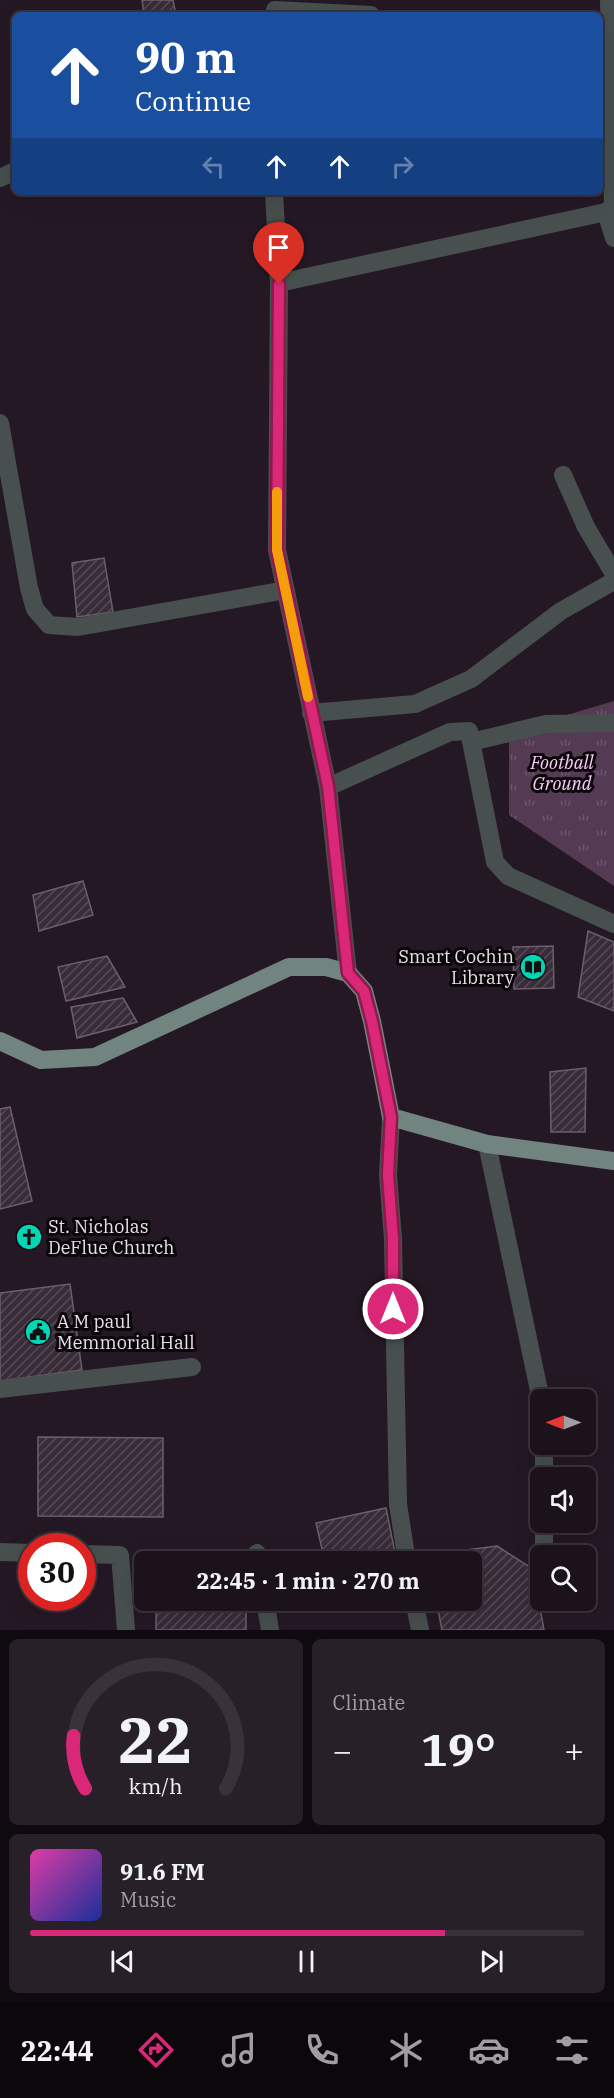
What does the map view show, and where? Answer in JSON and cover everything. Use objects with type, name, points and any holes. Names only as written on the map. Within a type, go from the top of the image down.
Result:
[{"type":"main road","points":[[0,1041],[41,1060],[95,1057],[289,968],[326,967],[348,973],[364,991],[391,1117],[487,1144],[614,1161]]},
{"type":"street","points":[[275,8],[330,12]]},
{"type":"street","points":[[279,284],[606,212],[613,206],[613,125],[606,11]]},
{"type":"street","points":[[274,195],[279,284],[277,550],[328,786],[348,973]]},
{"type":"street","points":[[606,212],[614,238]]},
{"type":"street","points":[[0,423],[29,588],[35,609],[49,625],[78,627],[286,590]]},
{"type":"street","points":[[563,475],[586,526],[614,574]]},
{"type":"street","points":[[311,712],[415,704],[471,679],[561,611],[614,581]]},
{"type":"street","points":[[471,742],[546,724],[614,723]]},
{"type":"street","points":[[328,786],[450,732],[469,731],[495,862],[508,876],[614,924]]},
{"type":"street","points":[[391,1117],[388,1175],[393,1239],[398,1504],[405,1551]]},
{"type":"street","points":[[487,1144],[539,1389]]},
{"type":"street","points":[[0,1389],[192,1367]]},
{"type":"street","points":[[0,1552],[18,1553]]},
{"type":"street","points":[[96,1554],[120,1555],[126,1630]]},
{"type":"street","points":[[267,1611],[270,1630]]},
{"type":"street","points":[[416,1611],[420,1630]]},
{"type":"green space","name":"Football Ground","points":[[614,701],[614,886],[509,815],[509,732]]},
{"type":"building","points":[[142,0],[173,0],[175,12],[144,12]]},
{"type":"building","points":[[104,558],[113,612],[77,617],[72,563]]},
{"type":"building","points":[[83,881],[93,915],[39,931],[33,895]]},
{"type":"building","points":[[588,931],[614,942],[614,1011],[578,997]]},
{"type":"building","name":"Smart Cochin Library","points":[[553,946],[554,988],[514,989],[513,947]]},
{"type":"building","points":[[107,956],[125,987],[66,1001],[58,967]]},
{"type":"building","points":[[123,998],[137,1022],[77,1038],[71,1007]]},
{"type":"building","points":[[586,1068],[585,1132],[551,1132],[550,1072]]},
{"type":"building","points":[[10,1107],[32,1201],[0,1209],[0,1109]]},
{"type":"building","name":"A M paul Memmorial Hall","points":[[70,1284],[82,1370],[0,1381],[0,1293]]},
{"type":"building","points":[[38,1437],[163,1438],[163,1517],[38,1516]]},
{"type":"building","points":[[386,1508],[395,1551],[322,1551],[316,1523]]},
{"type":"building","points":[[497,1546],[530,1567],[530,1611],[541,1611],[544,1630],[442,1630],[438,1611],[482,1611],[482,1551],[458,1551]]},
{"type":"building","points":[[156,1611],[246,1611],[246,1630],[156,1630]]},
{"type":"slow traffic","points":[[277,492],[277,550],[308,697]]},
{"type":"place","name":"Smart Cochin Library","points":[[533,967]]},
{"type":"place","name":"St. Nicholas DeFlue Church","points":[[29,1237]]},
{"type":"place","name":"A M paul Memmorial Hall","points":[[38,1332]]},
{"type":"route","points":[[279,284],[277,550],[328,786],[348,973],[364,991],[391,1117],[388,1175],[393,1239],[393,1309]]}]
